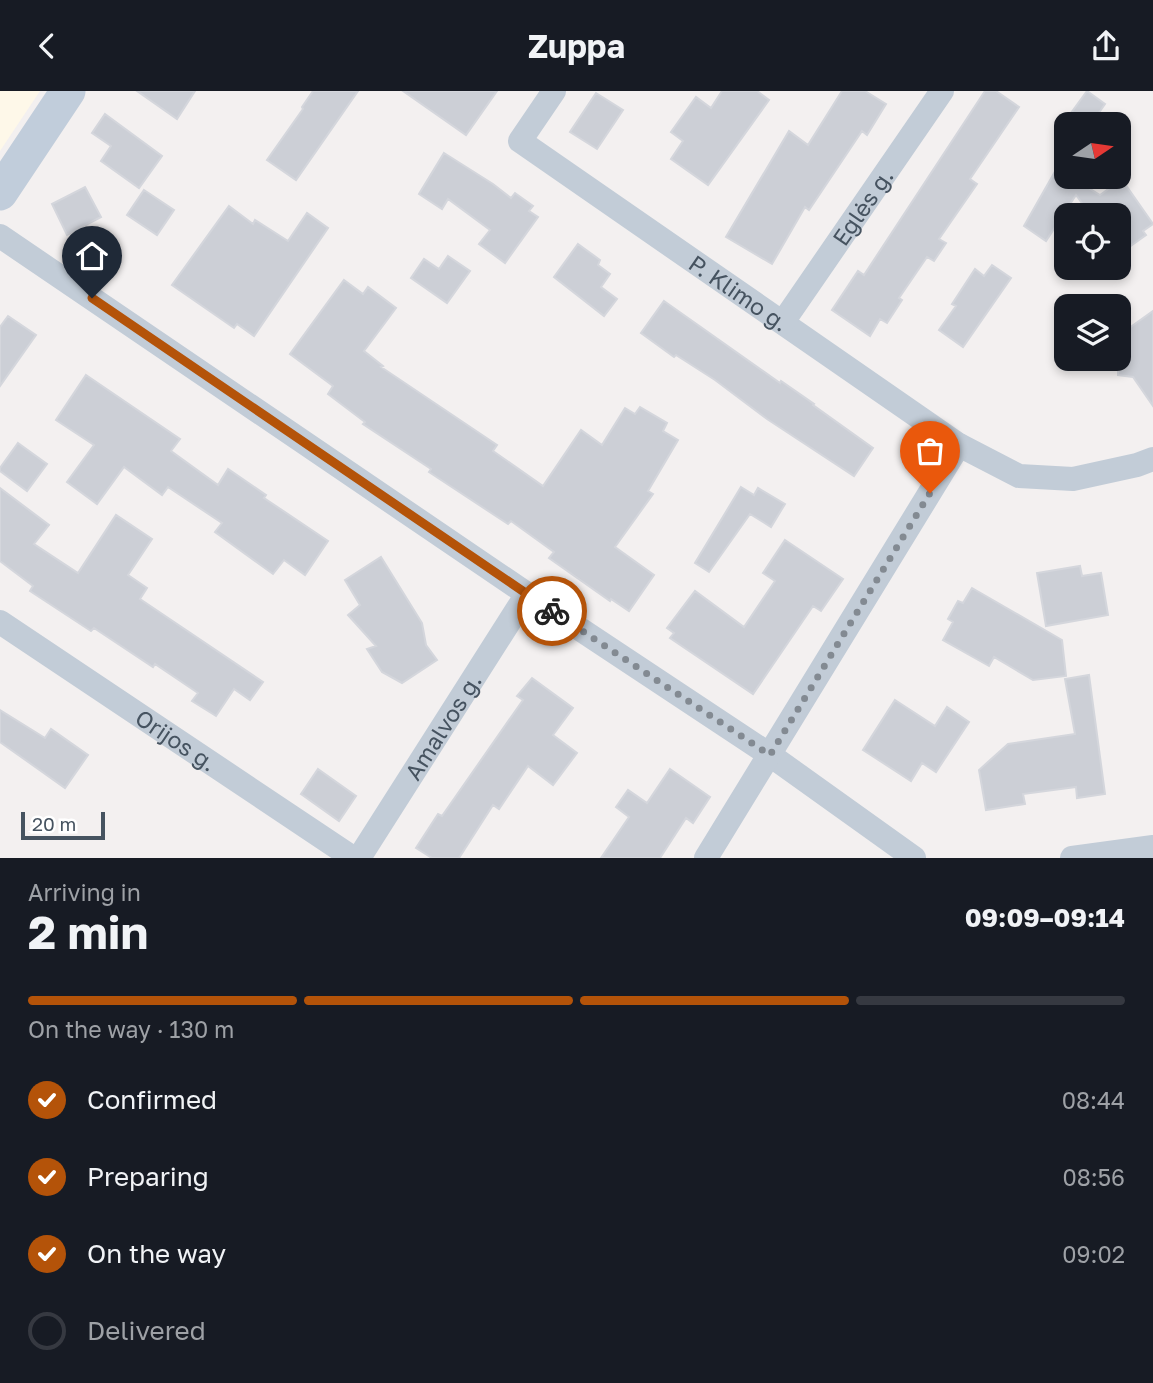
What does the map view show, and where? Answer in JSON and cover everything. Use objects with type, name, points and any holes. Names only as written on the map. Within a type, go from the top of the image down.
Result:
[{"type":"main road","points":[[0,193],[68,91]]},
{"type":"street","name":"P. Klimo g.","points":[[554,91],[520,141],[959,445],[1019,476],[1073,479],[1153,459]]},
{"type":"street","name":"Eglės g.","points":[[783,322],[942,91]]},
{"type":"street","points":[[0,236],[527,594],[770,755],[914,858]]},
{"type":"street","points":[[706,858],[959,445]]},
{"type":"street","name":"Amalvos g.","points":[[359,858],[527,594]]},
{"type":"street","name":"Orijos g.","points":[[0,622],[353,858]]},
{"type":"street","points":[[1072,858],[1153,847]]},
{"type":"shaded area","points":[[0,91],[40,91],[0,151]]},
{"type":"building","points":[[137,91],[195,91],[177,119]]},
{"type":"building","points":[[313,91],[358,91],[296,180],[267,160]]},
{"type":"building","points":[[403,91],[497,91],[466,135]]},
{"type":"building","points":[[722,91],[757,91],[769,100],[708,185],[671,159],[683,141],[671,132],[696,97],[711,108]]},
{"type":"building","points":[[842,91],[865,91],[886,104],[867,135],[862,131],[809,210],[805,207],[772,264],[726,237],[789,131],[808,145]]},
{"type":"building","points":[[985,91],[996,91],[1019,107],[970,179],[977,184],[939,239],[946,243],[934,261],[927,257],[899,298],[902,300],[887,323],[880,319],[870,336],[832,310],[858,271],[864,275]]},
{"type":"building","points":[[1087,91],[1105,104],[1099,112],[1072,112]]},
{"type":"building","points":[[596,93],[623,110],[597,149],[570,132]]},
{"type":"building","points":[[105,114],[162,156],[139,188],[101,161],[111,146],[92,133]]},
{"type":"building","points":[[444,153],[511,198],[515,193],[533,206],[529,211],[538,217],[505,263],[479,244],[490,230],[448,199],[442,209],[419,194]]},
{"type":"building","points":[[1054,173],[1054,189],[1090,189],[1100,195],[1108,189],[1128,189],[1153,224],[1143,231],[1146,235],[1131,246],[1131,203],[1082,203],[1076,195],[1071,203],[1054,203],[1054,229],[1046,241],[1024,226]]},
{"type":"building","points":[[85,187],[101,217],[67,235],[52,204]]},
{"type":"building","points":[[144,190],[174,210],[157,235],[127,215]]},
{"type":"building","points":[[229,206],[253,224],[255,220],[288,241],[307,213],[328,228],[254,336],[237,324],[234,328],[172,285]]},
{"type":"building","points":[[578,244],[600,260],[598,265],[610,274],[601,287],[617,299],[604,316],[554,277]]},
{"type":"building","points":[[448,256],[470,271],[447,303],[411,278],[424,259],[439,269]]},
{"type":"building","points":[[992,265],[1011,278],[963,347],[939,330],[956,306],[952,304],[975,269],[984,276]]},
{"type":"building","points":[[344,280],[363,294],[368,287],[396,308],[364,351],[383,366],[381,367],[497,445],[493,451],[543,486],[581,430],[602,445],[625,408],[635,414],[640,407],[667,423],[663,431],[678,440],[648,491],[653,494],[615,547],[654,575],[629,611],[611,599],[610,601],[549,558],[554,552],[511,521],[508,524],[363,424],[365,422],[328,394],[333,386],[290,354]]},
{"type":"building","points":[[664,301],[873,448],[854,476],[767,419],[715,380],[676,355],[674,357],[641,333]]},
{"type":"building","points":[[1153,311],[1153,406],[1133,377],[1118,375],[1118,371],[1131,371],[1131,327]]},
{"type":"building","points":[[8,316],[36,335],[0,386],[0,327]]},
{"type":"building","points":[[86,375],[180,439],[171,451],[218,485],[228,469],[266,495],[264,498],[328,541],[305,575],[284,560],[273,574],[215,532],[222,523],[168,487],[162,495],[124,467],[97,504],[67,482],[94,445],[56,420]]},
{"type":"building","points":[[18,443],[47,464],[27,491],[0,471]]},
{"type":"building","points":[[741,487],[754,495],[758,488],[785,504],[771,527],[750,514],[709,572],[695,563]]},
{"type":"building","points":[[0,488],[49,525],[34,544],[78,573],[116,515],[152,539],[128,575],[147,588],[140,599],[263,682],[250,700],[234,689],[216,716],[192,701],[198,693],[155,664],[153,667],[94,628],[91,631],[30,591],[33,586],[0,561]]},
{"type":"building","points":[[785,540],[843,579],[821,611],[813,606],[753,694],[670,638],[674,633],[667,628],[695,591],[744,627],[775,581],[763,573]]},
{"type":"building","points":[[381,557],[422,623],[426,645],[437,660],[402,683],[382,672],[367,649],[376,646],[348,615],[360,605],[345,580]]},
{"type":"building","points":[[1080,566],[1082,576],[1101,573],[1108,615],[1046,626],[1037,573]]},
{"type":"building","points":[[972,588],[1062,640],[1066,676],[1033,680],[994,657],[989,666],[943,640],[953,622],[948,619],[958,601],[963,603]]},
{"type":"building","points":[[1089,675],[1105,794],[1077,798],[1076,787],[1023,794],[1025,804],[986,810],[979,770],[1008,744],[1075,734],[1065,679]]},
{"type":"building","points":[[532,678],[573,708],[553,735],[577,753],[553,785],[528,766],[499,809],[493,805],[459,858],[432,858],[416,848],[438,814],[442,816],[523,700],[517,696]]},
{"type":"building","points":[[895,700],[935,726],[947,707],[969,722],[936,772],[922,763],[911,781],[863,750]]},
{"type":"building","points":[[0,710],[45,738],[51,729],[88,755],[65,788],[0,742]]},
{"type":"building","points":[[318,769],[356,796],[339,821],[301,794]]},
{"type":"building","points":[[670,769],[710,797],[693,823],[686,818],[660,858],[601,858],[629,817],[616,807],[628,790],[647,803]]},
{"type":"way so far","points":[[552,611],[770,755],[930,493]]},
{"type":"route","points":[[92,298],[552,611]]}]
